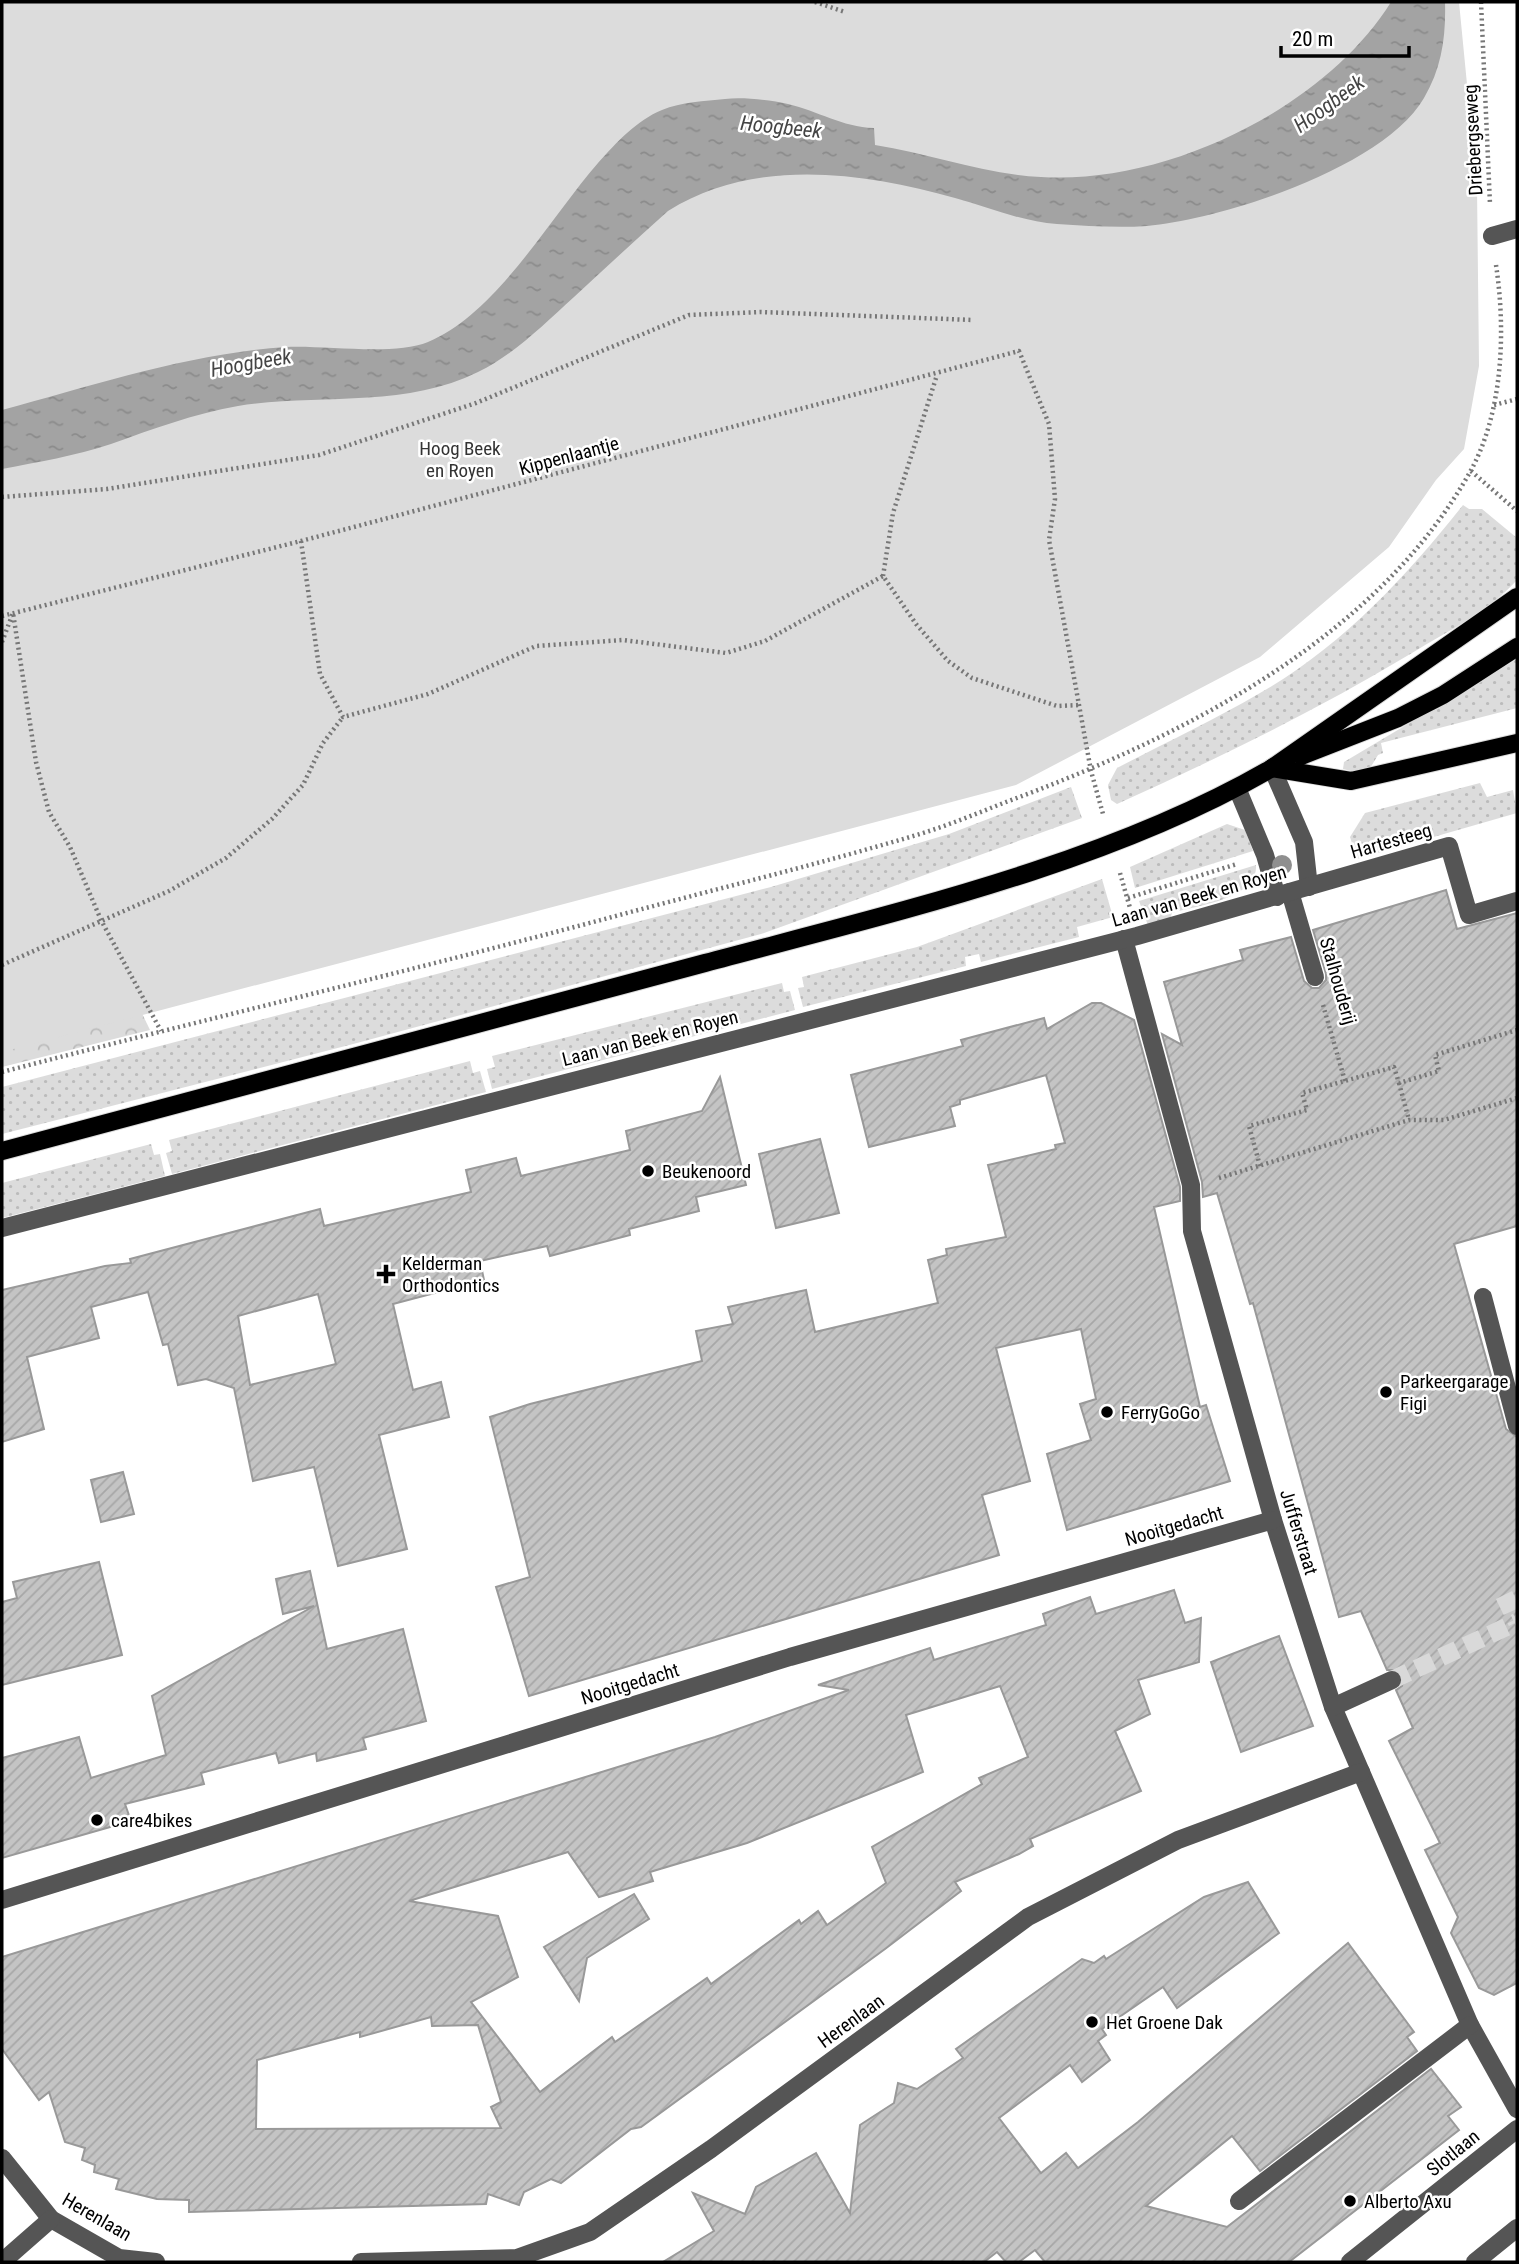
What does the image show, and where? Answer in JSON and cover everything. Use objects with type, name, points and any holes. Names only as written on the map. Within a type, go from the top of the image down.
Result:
[{"type":"main road","points":[[2,1151],[908,909],[1111,844],[1237,788],[1272,768],[1517,597]]},
{"type":"main road","points":[[1272,768],[1398,718],[1443,695],[1517,647]]},
{"type":"main road","points":[[1272,768],[1351,782],[1517,743]]},
{"type":"street","points":[[1492,236],[1517,229]]},
{"type":"street","points":[[1272,768],[1304,842],[1309,887]]},
{"type":"street","name":"Stalhouderij","points":[[1237,788],[1284,895],[1315,977]]},
{"type":"street","name":"Hartesteeg","points":[[1309,887],[1449,846],[1469,915],[1517,901]]},
{"type":"street","name":"Laan van Beek en Royen","points":[[2,1228],[1124,939],[1309,887]]},
{"type":"street","name":"Jufferstraat","points":[[1124,939],[1191,1185],[1192,1231],[1273,1520],[1333,1707],[1469,2025],[1517,2109]]},
{"type":"street","points":[[1483,1297],[1517,1426]]},
{"type":"street","name":"Nooitgedacht","points":[[2,1900],[790,1657],[1273,1520]]},
{"type":"street","points":[[1333,1707],[1392,1680]]},
{"type":"street","name":"Herenlaan","points":[[361,2262],[517,2258],[590,2232],[711,2149],[1028,1917],[1178,1840],[1361,1772]]},
{"type":"street","points":[[1239,2201],[1469,2025]]},
{"type":"street","name":"Slotlaan","points":[[1350,2262],[1517,2129]]},
{"type":"street","name":"Herenlaan","points":[[2,2158],[51,2219],[117,2260],[156,2262]]},
{"type":"street","points":[[2,2262],[51,2219]]},
{"type":"street","points":[[1475,2262],[1517,2228]]},
{"type":"path","points":[[816,2],[845,12]]},
{"type":"path","name":"Driebergseweg","points":[[2,1072],[559,932],[923,833],[1091,771],[1233,698],[1305,650],[1369,598],[1427,533],[1471,471],[1494,405],[1500,294],[1492,236],[1481,2]]},
{"type":"path","points":[[2,497],[107,489],[319,455],[476,403],[689,315],[761,312],[973,320]]},
{"type":"path","name":"Kippenlaantje","points":[[2,616],[301,541],[1019,351],[1049,424],[1055,499],[1049,540],[1079,705]]},
{"type":"path","points":[[937,374],[893,513],[883,576],[916,624],[948,662],[972,678],[1057,706],[1079,705],[1091,771]]},
{"type":"path","points":[[1494,405],[1517,399]]},
{"type":"path","points":[[1471,471],[1517,512]]},
{"type":"path","points":[[301,541],[320,674],[343,718]]},
{"type":"path","points":[[2,965],[169,891],[226,858],[272,819],[303,785],[323,743],[343,718],[428,694],[536,646],[623,640],[726,653],[765,642],[883,576]]},
{"type":"path","points":[[2,642],[13,613]]},
{"type":"path","points":[[13,613],[36,762],[49,812],[70,847],[101,920],[161,1031]]},
{"type":"path","points":[[1128,898],[1265,855]]},
{"type":"path","name":"Stalhouderij","points":[[1315,977],[1345,1081]]},
{"type":"path","points":[[1399,1083],[1439,1071],[1435,1055],[1517,1030]]},
{"type":"path","points":[[1260,1166],[1249,1126],[1307,1110],[1302,1093],[1394,1067],[1409,1120]]},
{"type":"path","points":[[1222,1177],[1409,1120],[1444,1120],[1517,1098]]},
{"type":"green space","name":"Hoog Beek en Royen","points":[[2,2],[1459,2],[1477,187],[1479,366],[1464,449],[1436,480],[1389,547],[1260,657],[1016,785],[2,1052]]},
{"type":"green space","points":[[1463,505],[1469,509],[1482,509],[1517,538],[1517,580],[1493,602],[1453,629],[1304,714],[1117,804],[1111,800],[1108,785],[1117,768],[1260,693],[1290,675],[1345,632],[1395,584]]},
{"type":"green space","points":[[1517,659],[1517,708],[1381,743],[1383,753],[1378,755],[1369,770],[1355,772],[1343,769],[1344,762]]},
{"type":"green space","points":[[1480,783],[1487,797],[1513,790],[1517,813],[1357,859],[1350,837],[1365,813]]},
{"type":"green space","points":[[1071,787],[1082,818],[761,934],[357,1043],[2,1134],[2,1087],[771,887],[949,834]]},
{"type":"green space","points":[[1227,824],[1245,830],[1253,851],[1135,888],[1130,867]]},
{"type":"green space","points":[[1256,865],[1254,876],[1247,886],[1237,893],[1172,913],[1168,926],[1149,928],[1139,901]]},
{"type":"green space","points":[[1102,879],[1113,917],[1077,927],[1079,937],[981,962],[979,954],[965,957],[966,966],[803,1007],[798,988],[804,987],[802,977],[917,947]]},
{"type":"green space","points":[[100,926],[150,1030],[2,1067],[2,972]]},
{"type":"green space","points":[[782,983],[784,992],[790,991],[795,1010],[492,1089],[487,1069],[495,1067],[492,1056]]},
{"type":"green space","points":[[470,1061],[473,1073],[480,1071],[486,1092],[172,1174],[166,1153],[172,1151],[169,1140]]},
{"type":"green space","points":[[151,1144],[154,1155],[160,1154],[165,1176],[2,1218],[2,1183]]},
{"type":"water","name":"Hoogbeek","points":[[1391,2],[1445,2],[1442,52],[1424,98],[1404,123],[1375,146],[1339,167],[1258,201],[1179,221],[1147,226],[1102,227],[1031,220],[919,189],[846,176],[772,176],[736,183],[701,194],[668,211],[517,347],[492,365],[449,384],[390,396],[268,402],[221,409],[84,452],[2,469],[2,410],[177,363],[213,356],[286,347],[397,348],[428,342],[453,329],[499,288],[580,185],[620,140],[644,120],[669,107],[732,98],[773,101],[851,125],[874,128],[875,145],[1020,175],[1089,176],[1139,168],[1189,153],[1238,132],[1284,106],[1326,75],[1362,40]]},
{"type":"building","points":[[1446,890],[1457,929],[1517,913],[1517,1226],[1454,1244],[1506,1429],[1517,1437],[1517,1983],[1494,1995],[1479,1988],[1451,1933],[1458,1917],[1425,1850],[1440,1843],[1389,1741],[1413,1728],[1396,1690],[1402,1686],[1403,1676],[1398,1670],[1387,1670],[1361,1611],[1339,1617],[1253,1303],[1250,1304],[1217,1193],[1203,1197],[1202,1182],[1162,1034],[1182,1045],[1164,982],[1243,960],[1240,950],[1291,937],[1304,981],[1312,988],[1319,988],[1326,980],[1326,974],[1313,930]]},
{"type":"building","points":[[1092,1003],[1101,1003],[1134,1020],[1180,1187],[1180,1201],[1154,1207],[1200,1407],[1206,1405],[1230,1481],[1067,1530],[1047,1454],[1091,1440],[1080,1404],[1096,1399],[1081,1329],[996,1348],[1030,1481],[982,1495],[999,1555],[529,1696],[496,1587],[530,1577],[490,1417],[530,1404],[702,1361],[696,1331],[733,1324],[728,1307],[806,1290],[815,1332],[938,1303],[928,1260],[947,1255],[946,1249],[1006,1237],[988,1165],[1056,1149],[1055,1145],[1065,1143],[1046,1075],[960,1100],[960,1104],[950,1107],[955,1126],[869,1147],[851,1075],[963,1046],[961,1040],[1044,1018],[1047,1029]]},
{"type":"building","points":[[720,1077],[746,1185],[696,1197],[699,1211],[629,1229],[630,1235],[550,1256],[547,1246],[480,1261],[484,1280],[393,1304],[413,1390],[441,1382],[449,1417],[379,1435],[407,1549],[338,1566],[314,1467],[253,1481],[234,1388],[206,1379],[178,1385],[168,1344],[163,1345],[148,1292],[91,1307],[99,1338],[27,1357],[44,1429],[2,1442],[2,1290],[105,1266],[131,1263],[130,1259],[320,1209],[324,1226],[471,1192],[466,1170],[516,1158],[521,1176],[630,1150],[626,1131],[702,1111]],"holes":[[[318,1294],[336,1364],[250,1385],[238,1316]]]},
{"type":"building","points":[[820,1139],[839,1213],[776,1228],[759,1154]]},
{"type":"building","points":[[123,1472],[134,1514],[101,1522],[91,1480]]},
{"type":"building","points":[[99,1562],[122,1655],[2,1685],[2,1602],[17,1598],[13,1582]]},
{"type":"building","points":[[310,1571],[327,1649],[403,1629],[426,1721],[363,1738],[366,1749],[317,1761],[316,1753],[279,1763],[276,1753],[201,1773],[204,1784],[125,1804],[131,1821],[2,1858],[2,1758],[79,1737],[91,1778],[166,1755],[152,1696],[314,1606],[283,1614],[276,1579]]},
{"type":"building","points":[[1174,1590],[1185,1623],[1201,1618],[1199,1662],[1138,1680],[1150,1714],[1115,1731],[1141,1791],[1030,1839],[1033,1846],[955,1882],[961,1891],[885,1949],[641,2127],[631,2129],[561,2183],[551,2179],[524,2192],[519,2205],[488,2194],[486,2204],[189,2212],[189,2200],[157,2199],[116,2189],[119,2179],[94,2172],[95,2165],[82,2160],[85,2148],[65,2142],[49,2092],[39,2100],[2,2049],[2,1957],[715,1737],[849,1690],[818,1685],[930,1648],[934,1660],[1046,1625],[1043,1614],[1090,1597],[1096,1614]],"holes":[[[1000,1686],[1028,1757],[979,1778],[982,1784],[872,1847],[886,1883],[827,1925],[818,1911],[801,1924],[799,1920],[711,1984],[707,1978],[615,2042],[612,2037],[540,2092],[471,2002],[518,1977],[498,1916],[409,1901],[568,1852],[599,1897],[653,1881],[650,1872],[747,1843],[923,1772],[906,1715]],[[431,2017],[432,2026],[478,2025],[501,2102],[491,2107],[501,2128],[256,2129],[257,2060],[360,2032],[360,2037]]]},
{"type":"building","points":[[1279,1636],[1313,1726],[1241,1752],[1211,1662]]},
{"type":"building","points":[[1248,1882],[1279,1933],[1177,2008],[1163,1987],[1102,2029],[1106,2035],[1098,2041],[1110,2060],[1082,2082],[1070,2065],[999,2118],[1041,2173],[1066,2153],[1078,2168],[1138,2122],[1348,1943],[1414,2032],[1407,2037],[1417,2051],[1260,2171],[1232,2136],[1146,2206],[1227,2227],[1431,2069],[1461,2107],[1448,2116],[1459,2130],[1289,2262],[1045,2262],[1035,2250],[1019,2262],[1006,2262],[997,2252],[984,2262],[663,2262],[714,2231],[693,2193],[745,2214],[756,2187],[816,2153],[850,2213],[860,2125],[894,2103],[898,2083],[917,2089],[963,2058],[956,2049],[1082,1959],[1094,1963],[1104,1956],[1106,1959],[1204,1897]]},
{"type":"building","points":[[634,1894],[649,1919],[587,1958],[579,2001],[544,1947]]},
{"type":"tunnel","points":[[1504,1595],[1517,1622]]},
{"type":"tunnel","points":[[1392,1680],[1517,1622]]},
{"type":"place","name":"Beukenoord","points":[[648,1171]]},
{"type":"place","name":"Kelderman Orthodontics","points":[[386,1274]]},
{"type":"place","name":"Parkeergarage Figi","points":[[1386,1392]]},
{"type":"place","name":"FerryGoGo","points":[[1107,1412]]},
{"type":"place","name":"care4bikes","points":[[97,1820]]},
{"type":"place","name":"Het Groene Dak","points":[[1092,2022]]},
{"type":"place","name":"Alberto Axu","points":[[1350,2201]]}]
